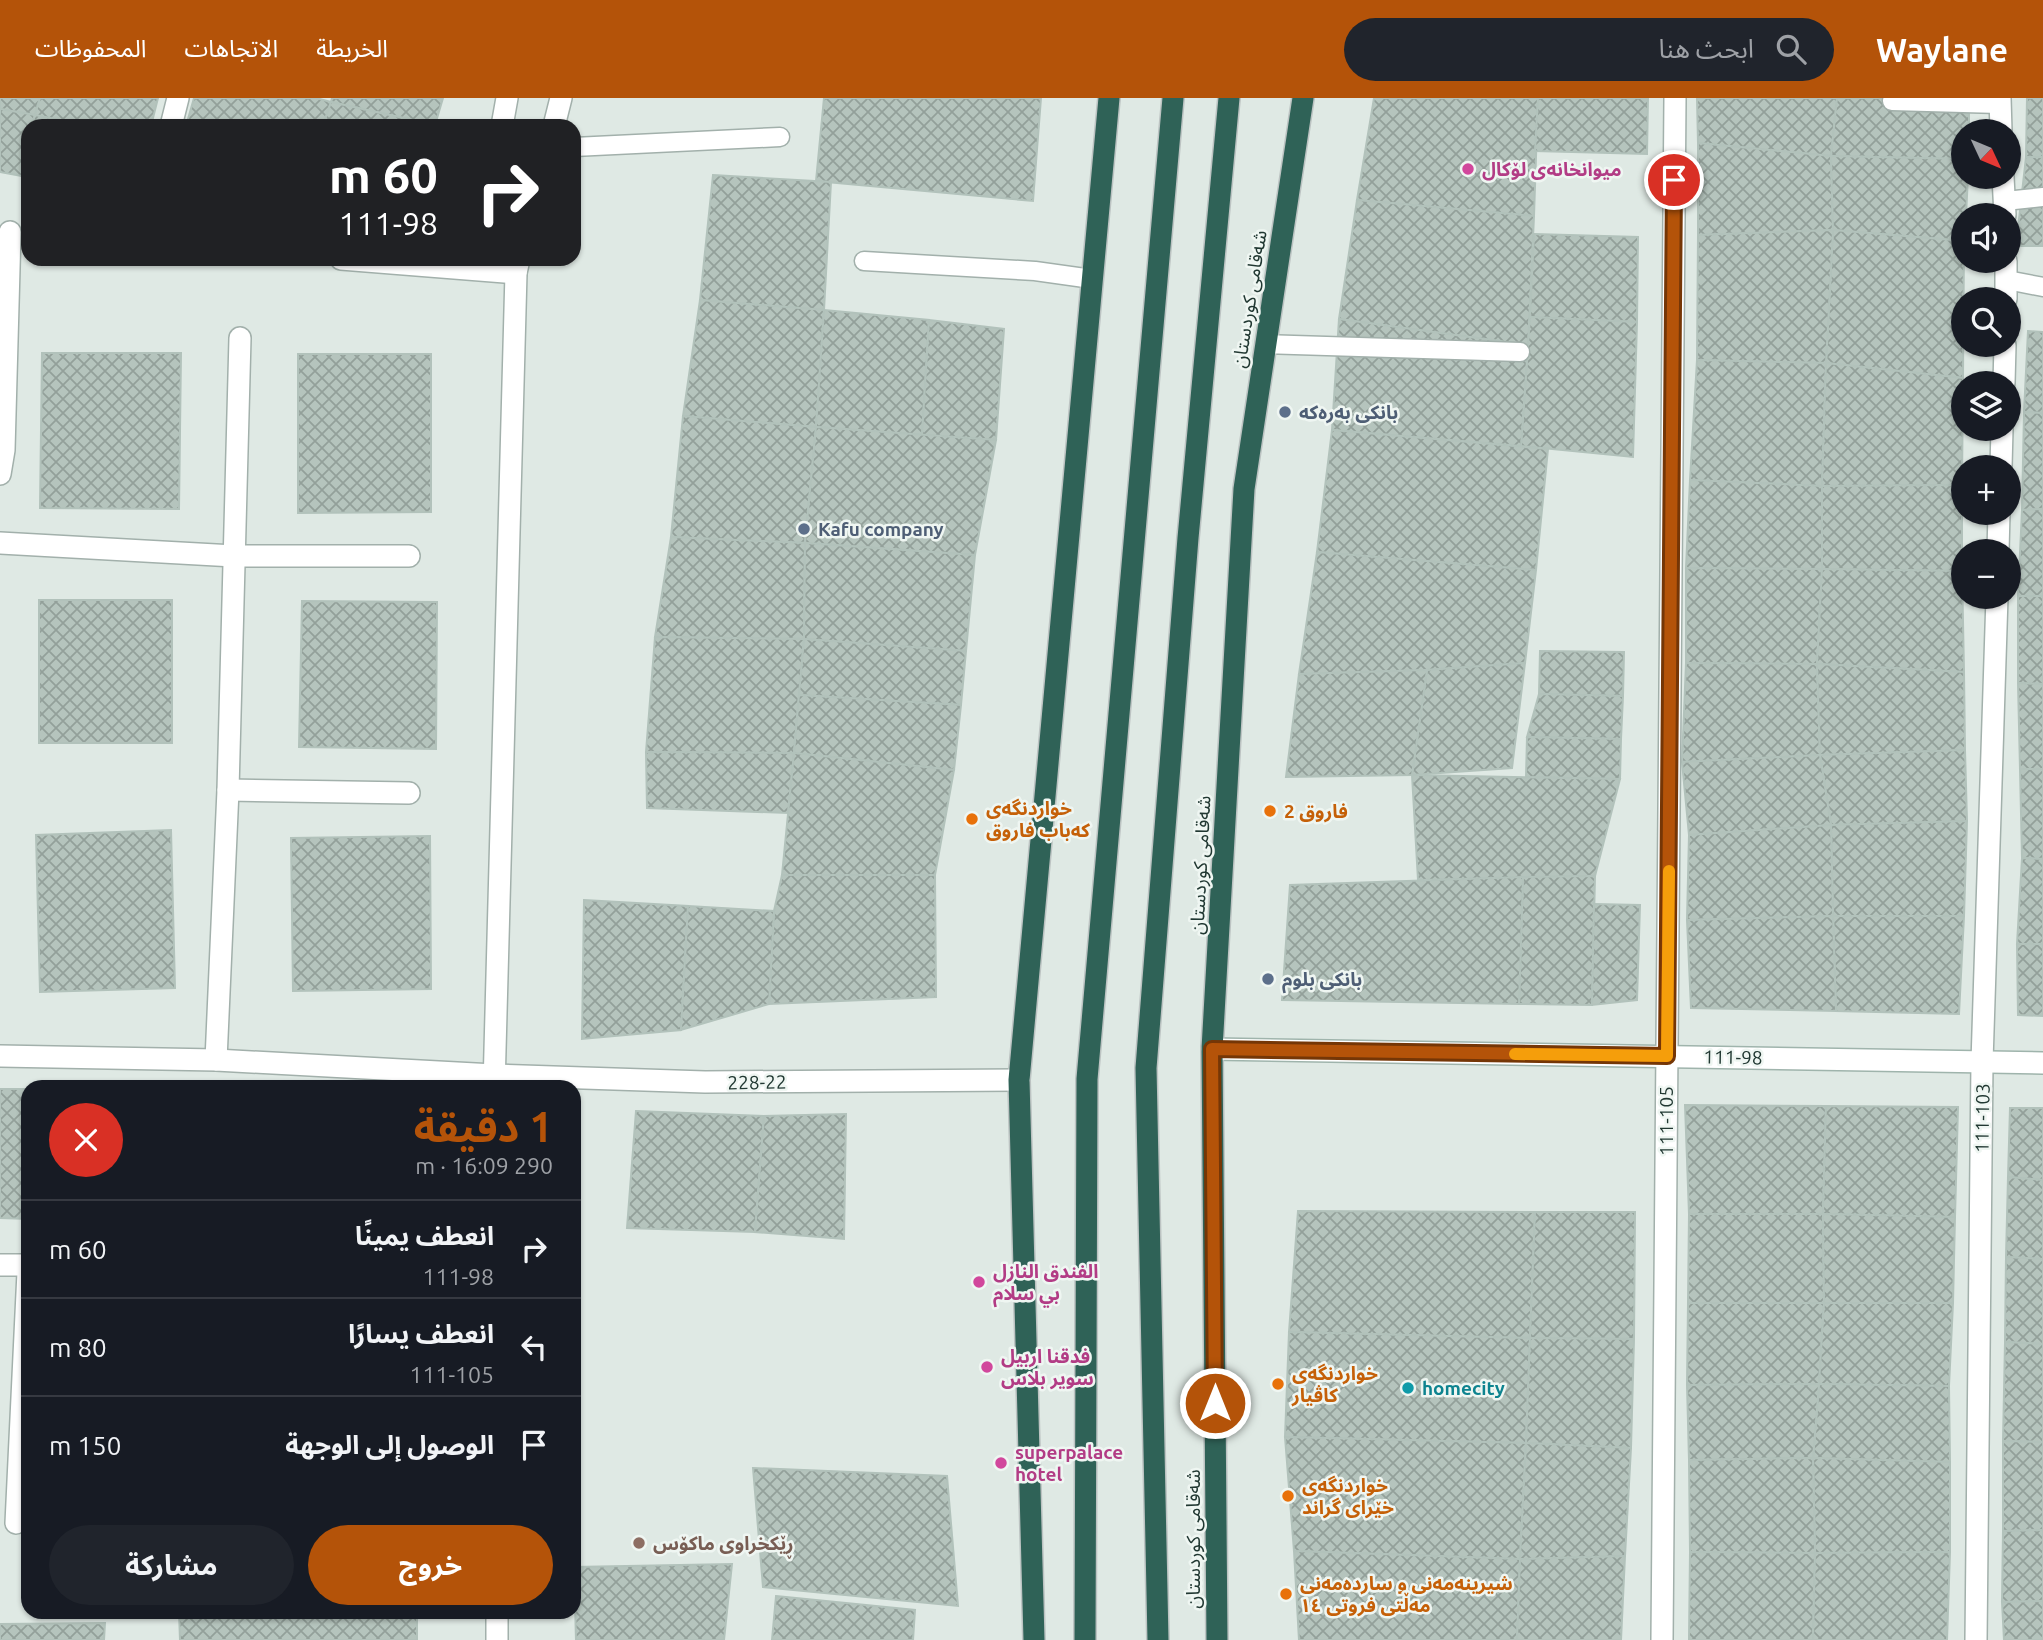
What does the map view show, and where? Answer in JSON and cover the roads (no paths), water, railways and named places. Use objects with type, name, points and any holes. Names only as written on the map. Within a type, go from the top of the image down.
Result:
[{"type":"highway","points":[[1085,1640],[1087,1079],[1173,98]]},
{"type":"highway","name":"شەقامی کوردستان","points":[[1158,1640],[1146,1068],[1188,538],[1229,98]]},
{"type":"highway","points":[[1284,221],[1291,98]]},
{"type":"highway","name":"شەقامی کوردستان","points":[[1217,1640],[1212,1049],[1244,489],[1303,98]]},
{"type":"highway","points":[[1034,1640],[1020,1080],[1108,102]]},
{"type":"street","points":[[173,119],[178,98]]},
{"type":"street","points":[[503,119],[507,98]]},
{"type":"street","points":[[556,119],[561,98]]},
{"type":"street","name":"111-105","points":[[1662,1640],[1675,98]]},
{"type":"street","points":[[2000,101],[2001,119]]},
{"type":"street","points":[[0,474],[4,450],[13,232]]},
{"type":"street","points":[[494,1080],[513,266]]},
{"type":"street","points":[[216,1060],[228,790],[240,338]]},
{"type":"street","points":[[0,543],[234,556],[409,556]]},
{"type":"street","name":"111-103","points":[[1976,1640],[1982,1062],[1997,609]]},
{"type":"street","points":[[228,790],[409,793]]},
{"type":"street","name":"111-98","points":[[1212,1049],[2043,1063]]},
{"type":"street","name":"228-22","points":[[0,1054],[216,1060],[481,1080]]},
{"type":"street","name":"228-22","points":[[581,1081],[1020,1080]]},
{"type":"street","points":[[0,1265],[21,1265]]},
{"type":"street","points":[[15,1522],[21,1407]]},
{"type":"street","points":[[497,1619],[497,1640]]},
{"type":"lane","points":[[1892,100],[2000,101]]},
{"type":"lane","points":[[581,147],[780,137]]},
{"type":"lane","points":[[2021,203],[2043,197]]},
{"type":"lane","points":[[864,261],[1035,271],[1092,279]]},
{"type":"lane","points":[[2006,280],[2043,287]]},
{"type":"lane","points":[[1265,344],[1520,352]]},
{"type":"place","name":"میوانخانەی لۆکال","points":[[1468,169]]},
{"type":"place","name":"بانکی بەرەکە","points":[[1285,412]]},
{"type":"place","name":"Kafu company","points":[[804,529]]},
{"type":"place","name":"فاروق 2","points":[[1270,811]]},
{"type":"place","name":"خواردنگەی کەباب فاروق","points":[[972,819]]},
{"type":"place","name":"بانکی بلوم","points":[[1268,979]]},
{"type":"place","name":"الفندق النازل بي سلام","points":[[979,1282]]},
{"type":"place","name":"فدقنا اربيل سوير بلاس","points":[[987,1367]]},
{"type":"place","name":"خواردنگەی کاڤیار","points":[[1278,1384]]},
{"type":"place","name":"homecity","points":[[1408,1388]]},
{"type":"place","name":"superpalace hotel","points":[[1001,1463]]},
{"type":"place","name":"خواردنگەی خێرای گراند","points":[[1288,1496]]},
{"type":"place","name":"ڕێکخراوی ماکۆس","points":[[639,1543]]},
{"type":"place","name":"شیرینەمەنی و ساردەمەنی مەڵتی فروتی ١٤","points":[[1286,1594]]}]
